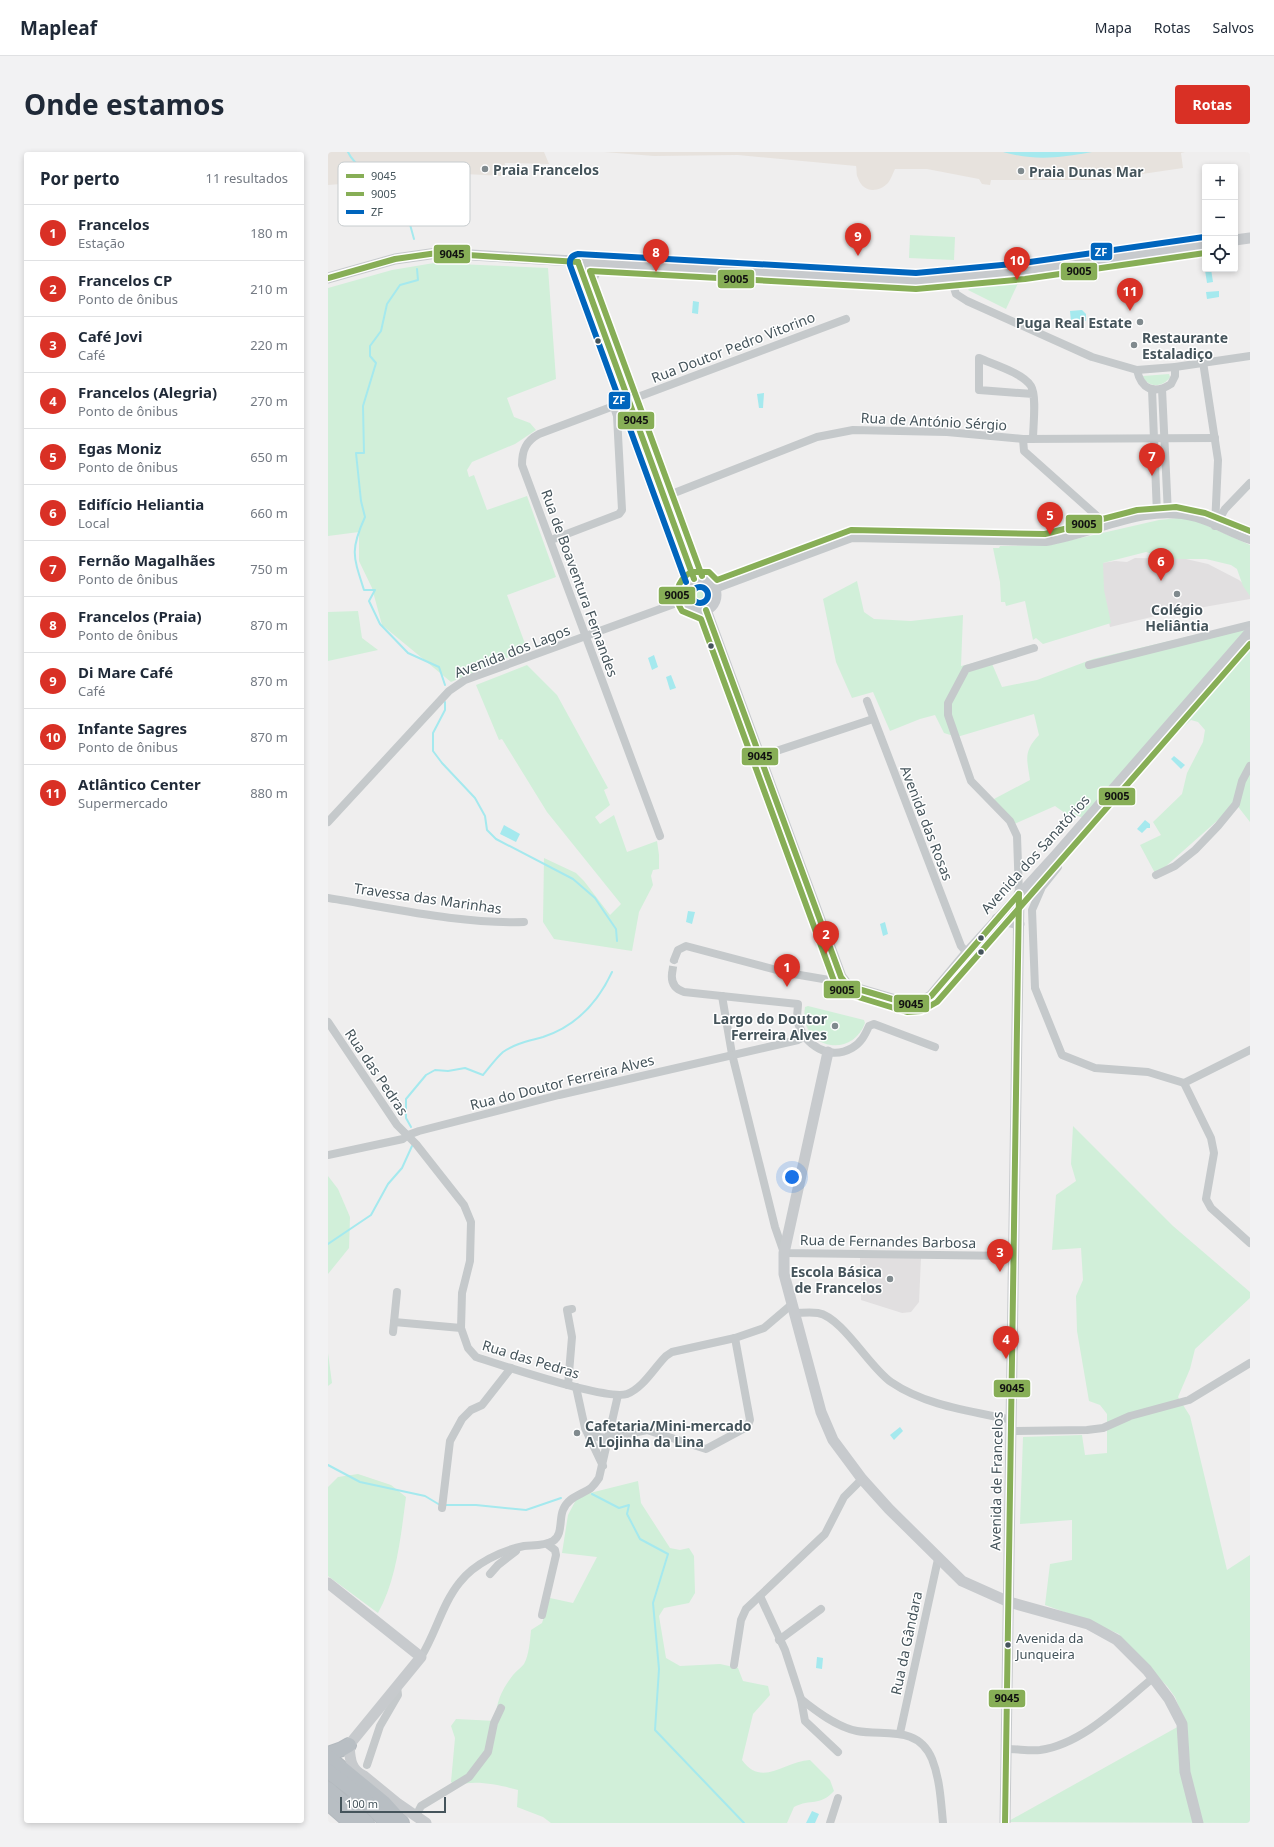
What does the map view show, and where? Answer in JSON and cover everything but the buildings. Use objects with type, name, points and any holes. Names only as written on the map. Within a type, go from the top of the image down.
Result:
[{"type":"highway","points":[[328,1754],[349,1745]]},
{"type":"highway","points":[[328,1757],[384,1803],[402,1823]]},
{"type":"highway","points":[[328,1772],[358,1794],[387,1823]]},
{"type":"highway","points":[[328,1789],[367,1823]]},
{"type":"highway","points":[[328,1803],[351,1823]]},
{"type":"main road","points":[[1238,240],[1250,238]]},
{"type":"main road","points":[[328,278],[395,259],[437,253],[916,281],[951,279],[1202,245]]},
{"type":"main road","points":[[578,262],[694,579]]},
{"type":"main road","points":[[588,288],[595,272],[606,263]]},
{"type":"main road","points":[[694,579],[707,580],[715,589],[715,601],[706,610],[693,609],[685,600],[685,588],[694,579]]},
{"type":"main road","points":[[706,610],[758,757],[841,978]]},
{"type":"main road","name":"Avenida dos Sanatórios","points":[[841,978],[848,986],[909,1004],[919,1003],[932,996],[967,953],[1056,855],[1250,632]]},
{"type":"main road","name":"Avenida de Francelos","points":[[1006,1823],[1019,894]]},
{"type":"main road","points":[[997,919],[1019,924]]},
{"type":"main road","points":[[828,1052],[784,1252],[784,1274],[792,1309],[821,1412],[834,1440],[862,1479],[888,1509],[938,1560],[962,1581],[1009,1602],[1088,1624],[1117,1640],[1153,1678],[1169,1699],[1182,1724],[1185,1772],[1198,1823]]},
{"type":"main road","points":[[328,1583],[421,1658],[349,1745],[353,1769],[365,1770]]},
{"type":"main road","points":[[359,1733],[356,1754],[365,1770],[397,1803],[426,1823]]},
{"type":"street","points":[[951,279],[956,294],[967,301],[1092,357],[1137,370],[1174,367],[1250,356]]},
{"type":"street","name":"Rua Doutor Pedro Vitorino","points":[[629,401],[846,319]]},
{"type":"street","points":[[1033,394],[979,390],[979,358],[1024,378],[1031,386],[1033,394],[1034,439]]},
{"type":"street","points":[[1203,362],[1218,460],[1215,526]]},
{"type":"street","points":[[1137,370],[1141,382],[1152,389],[1162,389],[1171,384],[1173,380],[1174,367]]},
{"type":"street","points":[[1152,389],[1157,514]]},
{"type":"street","points":[[1162,389],[1168,514]]},
{"type":"street","name":"Rua de Boaventura Fernandes","points":[[629,401],[531,438],[525,445],[522,455],[522,465],[660,836]]},
{"type":"street","points":[[551,540],[619,514],[622,510],[617,416],[614,407]]},
{"type":"street","name":"Rua de António Sérgio","points":[[664,497],[817,437],[853,430],[948,432],[1034,439],[1215,438]]},
{"type":"street","points":[[1023,438],[1024,450],[1107,525]]},
{"type":"street","points":[[1215,526],[1225,509],[1250,483]]},
{"type":"street","points":[[715,589],[852,538],[1046,542],[1070,538],[1107,525],[1137,517],[1168,514],[1196,518],[1250,540]]},
{"type":"street","name":"Avenida dos Lagos","points":[[328,822],[449,691],[465,680],[685,600]]},
{"type":"street","points":[[1089,665],[1250,625]]},
{"type":"street","points":[[1019,894],[1017,836],[1010,822],[971,781],[948,716],[948,703],[966,669],[1034,648]]},
{"type":"street","name":"Avenida das Rosas","points":[[867,701],[961,946],[967,953]]},
{"type":"street","points":[[758,757],[873,719]]},
{"type":"street","points":[[1156,875],[1175,866],[1218,826],[1236,804],[1242,781],[1250,766]]},
{"type":"street","points":[[1056,855],[1058,867],[1042,887],[1032,910],[1032,918],[1035,988],[1062,1055],[1095,1068],[1148,1072],[1184,1083],[1250,1050]]},
{"type":"street","name":"Travessa das Marinhas","points":[[328,898],[447,916],[524,922]]},
{"type":"street","points":[[674,960],[678,950],[682,947],[692,947],[788,973],[829,980],[841,978]]},
{"type":"street","points":[[672,974],[672,982],[677,990],[684,992],[798,1004],[797,1021],[804,1037],[812,1046],[828,1052],[842,1052],[852,1048],[863,1038],[869,1026],[874,1024],[935,1047]]},
{"type":"street","points":[[722,996],[732,1054],[775,1227],[784,1252]]},
{"type":"street","name":"Rua das Pedras","points":[[328,1022],[397,1125],[408,1135],[464,1204],[471,1222],[470,1261],[462,1293],[461,1328],[468,1348],[476,1357],[511,1368],[572,1386],[618,1395]]},
{"type":"street","name":"Rua do Doutor Ferreira Alves","points":[[328,1155],[403,1139],[408,1135],[559,1095],[798,1040],[804,1037]]},
{"type":"street","points":[[1184,1083],[1211,1138],[1214,1153],[1206,1200],[1211,1208],[1250,1243]]},
{"type":"street","name":"Rua de Fernandes Barbosa","points":[[784,1252],[1015,1256]]},
{"type":"street","points":[[392,1332],[397,1292]]},
{"type":"street","points":[[421,1658],[443,1610],[461,1581],[478,1565],[500,1554],[522,1546],[547,1544],[556,1540],[563,1510],[569,1500],[592,1487],[599,1478],[603,1466],[618,1395],[634,1390],[666,1356],[672,1352],[735,1338],[764,1328],[792,1309],[819,1313],[833,1321],[889,1381],[918,1397],[1012,1426],[1087,1430],[1103,1428],[1130,1416],[1189,1400],[1250,1363]]},
{"type":"street","points":[[572,1310],[567,1310],[572,1337],[572,1386],[589,1436],[603,1466]]},
{"type":"street","points":[[394,1322],[461,1328]]},
{"type":"street","points":[[589,1436],[609,1438],[646,1430],[706,1449],[747,1427],[750,1420],[735,1338]]},
{"type":"street","points":[[442,1505],[450,1441],[462,1419],[471,1410],[482,1404],[511,1368]]},
{"type":"street","points":[[734,1665],[741,1620],[746,1609],[825,1534],[844,1497],[862,1479]]},
{"type":"street","points":[[542,1615],[556,1555],[555,1550],[547,1544]]},
{"type":"street","points":[[490,1574],[498,1565],[522,1546]]},
{"type":"street","name":"Rua da Gândara","points":[[900,1733],[938,1560]]},
{"type":"street","points":[[760,1596],[784,1650],[801,1699],[805,1721],[838,1752]]},
{"type":"street","points":[[779,1640],[821,1609]]},
{"type":"street","points":[[1007,1749],[1040,1750],[1069,1742],[1089,1730],[1153,1678]]},
{"type":"street","points":[[365,1770],[380,1726],[398,1695],[397,1687]]},
{"type":"street","points":[[801,1699],[841,1726],[857,1731],[900,1733],[913,1738],[924,1746],[932,1758],[937,1774],[943,1823]]},
{"type":"street","points":[[416,1816],[421,1806],[469,1777],[488,1752],[494,1723],[501,1708]]},
{"type":"street","points":[[830,1823],[838,1798]]},
{"type":"shaded area","name":"Colégio Heliântia","points":[[1135,558],[1186,559],[1208,564],[1239,580],[1250,590],[1250,599],[1164,614],[1110,627],[1096,564],[1115,561],[1127,562]]},
{"type":"shaded area","name":"Escola Básica de Francelos","points":[[860,1256],[921,1258],[919,1302],[911,1312],[902,1313],[861,1300]]},
{"type":"green space","points":[[910,235],[955,237],[954,260],[909,258]]},
{"type":"green space","points":[[434,263],[548,268],[556,379],[507,398],[514,417],[530,423],[536,430],[515,444],[472,462],[467,470],[469,477],[474,475],[487,510],[527,496],[556,577],[507,595],[527,649],[451,682],[382,625],[372,588],[359,561],[359,532],[328,536],[328,288],[392,270]]},
{"type":"green space","points":[[1019,281],[1006,309],[968,290],[971,286]]},
{"type":"green space","points":[[1169,374],[1170,377],[1167,381],[1159,385],[1148,383],[1143,376]]},
{"type":"green space","points":[[1178,518],[1197,521],[1250,545],[1250,596],[1243,586],[1237,569],[1231,565],[1206,559],[1170,559],[1146,552],[1103,563],[1104,590],[1111,623],[1043,644],[1036,638],[1033,640],[1025,601],[1006,606],[1005,602],[1001,602],[1000,582],[993,548],[999,548],[1000,546],[1050,545],[1159,520]]},
{"type":"green space","points":[[857,581],[864,612],[874,619],[911,621],[963,615],[961,666],[990,659],[1002,687],[1037,680],[1093,659],[1250,622],[1250,822],[1236,804],[1156,875],[1140,845],[1161,835],[1153,822],[1182,794],[1187,773],[1203,742],[1205,730],[1198,722],[1191,720],[1175,735],[1096,822],[1075,815],[1072,818],[1055,806],[1012,825],[994,799],[1030,780],[1027,761],[1028,751],[1039,735],[1034,714],[957,737],[944,733],[935,715],[920,719],[890,731],[873,692],[852,698],[836,662],[823,599]]},
{"type":"green space","points":[[699,587],[705,590],[708,596],[705,602],[699,605],[693,602],[690,596],[693,590]]},
{"type":"green space","points":[[358,611],[362,638],[378,650],[328,661],[328,612]]},
{"type":"green space","points":[[527,665],[557,695],[608,788],[604,790],[610,805],[595,817],[600,824],[614,815],[627,852],[657,841],[659,869],[653,870],[651,876],[653,885],[639,912],[632,951],[554,939],[543,922],[544,858],[576,873],[610,915],[621,904],[547,812],[502,739],[499,740],[476,685]]},
{"type":"green space","points":[[808,1006],[864,1020],[865,1023],[858,1035],[849,1042],[838,1045],[827,1044],[817,1040],[809,1032],[805,1021],[805,1007]]},
{"type":"green space","points":[[1073,1126],[1173,1226],[1250,1292],[1250,1298],[1195,1349],[1190,1369],[1178,1397],[1190,1416],[1227,1570],[1250,1555],[1250,1823],[1007,1822],[1181,1725],[1181,1712],[1175,1697],[1167,1686],[1128,1648],[1119,1634],[1045,1605],[1050,1564],[1072,1560],[1072,1520],[1020,1524],[1023,1437],[1082,1435],[1085,1455],[1107,1453],[1107,1414],[1100,1405],[1089,1401],[1077,1331],[1076,1296],[1083,1280],[1081,1248],[1052,1250],[1056,1195],[1076,1181],[1071,1164]]},
{"type":"green space","points":[[328,1176],[338,1189],[350,1217],[349,1248],[328,1274]]},
{"type":"green space","points":[[328,1353],[332,1383],[328,1386]]},
{"type":"green space","points":[[358,1474],[391,1485],[406,1497],[394,1571],[390,1586],[378,1613],[328,1576],[328,1487],[338,1477]]},
{"type":"green space","points":[[638,1481],[641,1503],[670,1548],[680,1550],[689,1548],[694,1556],[695,1593],[689,1603],[664,1608],[659,1616],[666,1658],[680,1666],[720,1664],[738,1668],[743,1681],[768,1686],[770,1695],[753,1714],[742,1760],[750,1768],[758,1772],[766,1773],[801,1761],[810,1760],[830,1780],[834,1791],[829,1796],[819,1801],[800,1804],[794,1807],[787,1823],[551,1823],[543,1817],[517,1807],[518,1790],[478,1783],[456,1786],[451,1782],[455,1738],[451,1726],[456,1719],[496,1721],[500,1697],[509,1680],[524,1664],[530,1643],[531,1630],[542,1623],[550,1598],[573,1603],[597,1557],[562,1553],[568,1515],[578,1496]]},
{"type":"sand","name":"Praia Francelos","points":[[328,152],[544,152],[549,164],[505,163],[504,176],[470,174],[470,162],[338,162],[338,184],[328,185]]},
{"type":"sand","name":"Praia Dunas Mar","points":[[604,152],[1185,152],[1181,153],[1183,168],[1142,174],[1142,178],[1123,179],[1122,174],[1103,174],[1097,180],[991,180],[990,185],[982,184],[979,179],[927,169],[895,169],[888,183],[880,189],[871,190],[863,187],[860,183],[856,166],[738,155],[654,156]]},
{"type":"water","points":[[1003,152],[1092,152],[1068,156],[1037,158]]},
{"type":"water","points":[[1205,272],[1211,272],[1213,282],[1207,283]]},
{"type":"water","points":[[1219,291],[1219,297],[1207,299],[1206,292]]},
{"type":"water","points":[[693,301],[699,302],[698,314],[692,313]]},
{"type":"water","points":[[1082,310],[1086,314],[1086,321],[1071,321],[1070,311]]},
{"type":"water","points":[[764,393],[763,408],[759,408],[757,394]]},
{"type":"water","points":[[654,655],[658,667],[652,670],[648,658]]},
{"type":"water","points":[[671,675],[676,688],[670,690],[666,677]]},
{"type":"water","points":[[1174,756],[1185,765],[1181,769],[1171,759]]},
{"type":"water","points":[[1145,820],[1150,824],[1150,828],[1147,828],[1142,833],[1137,829]]},
{"type":"water","points":[[504,825],[520,834],[516,842],[500,834]]},
{"type":"water","points":[[688,911],[695,912],[692,924],[686,922]]},
{"type":"water","points":[[885,922],[888,934],[883,936],[880,924]]},
{"type":"water","points":[[900,1427],[903,1431],[894,1440],[890,1435]]},
{"type":"water","points":[[817,1657],[823,1658],[822,1669],[816,1668]]},
{"type":"water","points":[[812,1811],[819,1814],[815,1823],[806,1823]]},
{"type":"waterway","points":[[348,152],[355,162]]},
{"type":"waterway","points":[[410,226],[414,239]]},
{"type":"waterway","points":[[417,269],[418,280],[400,285],[387,304],[381,331],[370,346],[370,356],[376,363],[363,406],[364,453],[356,453],[361,501],[365,517],[357,538],[355,553],[357,569],[364,590],[375,590],[369,601],[380,624],[408,653],[439,667],[445,685]]},
{"type":"waterway","points":[[445,702],[445,710],[433,733],[433,751],[442,763],[475,798],[485,816],[487,830],[496,839],[573,879],[595,898],[616,929],[617,941]]},
{"type":"waterway","points":[[411,1127],[406,1118],[406,1099],[426,1075],[435,1070],[448,1071],[465,1068],[483,1075],[498,1057],[508,1049],[518,1044],[555,1032],[576,1020],[593,1003],[612,972]]},
{"type":"waterway","points":[[328,1244],[371,1215],[388,1184],[402,1168],[412,1146]]},
{"type":"waterway","points":[[328,1465],[360,1482],[425,1496],[440,1505]]},
{"type":"waterway","points":[[592,1494],[619,1508],[629,1505],[627,1514],[640,1539],[668,1554],[653,1603],[659,1669],[655,1730],[744,1823]]},
{"type":"waterway","points":[[445,1505],[476,1505],[526,1510],[561,1498]]},
{"type":"tunnel","points":[[672,974],[674,960]]},
{"type":"transit line","name":"ZF","points":[[686,582],[570,265],[571,258],[574,255],[578,254],[916,273],[1023,263],[1202,237]]},
{"type":"transit line","name":"9045","points":[[328,278],[395,259],[437,253],[578,262]]},
{"type":"transit line","name":"9005","points":[[702,576],[590,271],[916,289],[1025,279],[1202,253]]},
{"type":"transit line","name":"9045","points":[[578,262],[694,579]]},
{"type":"transit line","name":"9005","points":[[1250,531],[1205,513],[1176,507],[1137,510],[1045,534],[851,530],[717,580],[709,572],[691,572],[682,580],[679,585],[677,595],[679,606],[682,611],[701,619],[834,981],[845,993],[907,1012],[921,1011],[937,1002],[1250,644]]},
{"type":"transit line","name":"ZF","points":[[700,587],[706,589],[708,595],[706,601],[700,603],[694,601],[692,595],[694,589],[700,587]]},
{"type":"transit line","name":"9045","points":[[706,610],[841,977],[848,986],[909,1004],[919,1003],[931,996],[1019,894]]},
{"type":"transit line","name":"9045","points":[[1005,1823],[1019,894]]},
{"type":"place","name":"Praia Francelos","points":[[485,169]]},
{"type":"place","name":"Praia Dunas Mar","points":[[1021,171]]},
{"type":"place","name":"Di Mare Café","points":[[858,256]]},
{"type":"place","name":"Francelos (Praia)","points":[[656,272]]},
{"type":"place","name":"Infante Sagres","points":[[1017,280]]},
{"type":"place","name":"Atlântico Center","points":[[1130,311]]},
{"type":"place","name":"Puga Real Estate","points":[[1140,322]]},
{"type":"place","name":"Restaurante Estaladiço","points":[[1134,345]]},
{"type":"place","name":"Fernão Magalhães","points":[[1152,476]]},
{"type":"place","name":"Egas Moniz","points":[[1050,535]]},
{"type":"place","name":"Edifício Heliantia","points":[[1161,581]]},
{"type":"place","name":"Colégio Heliântia","points":[[1177,594]]},
{"type":"place","name":"Francelos CP","points":[[826,954]]},
{"type":"place","name":"Francelos","points":[[787,987]]},
{"type":"place","name":"Largo do Doutor Ferreira Alves","points":[[835,1026]]},
{"type":"place","name":"Café Jovi","points":[[1000,1272]]},
{"type":"place","name":"Escola Básica de Francelos","points":[[890,1279]]},
{"type":"place","name":"Francelos (Alegria)","points":[[1006,1359]]},
{"type":"place","name":"Cafetaria/Mini-mercado A Lojinha da Lina","points":[[577,1433]]},
{"type":"place","name":"Avenida da Junqueira","points":[[1008,1645]]}]
